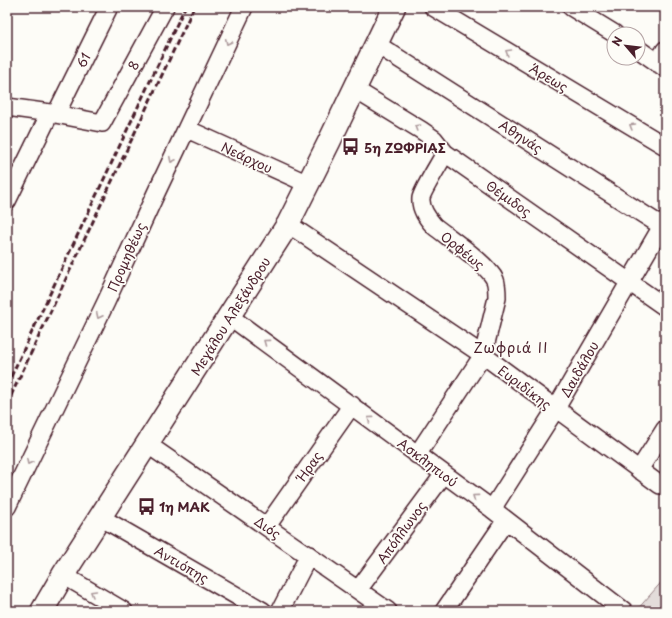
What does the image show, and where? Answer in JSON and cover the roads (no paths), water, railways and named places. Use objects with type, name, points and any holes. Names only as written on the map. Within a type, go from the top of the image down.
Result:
[{"type":"main road","name":"Μεγάλου Αλεξάνδρου","points":[[42,611],[63,575],[288,224],[394,7]]},
{"type":"street","name":"61","points":[[7,201],[14,171],[53,113],[109,7]]},
{"type":"street","name":"8","points":[[53,113],[102,122],[165,7]]},
{"type":"street","name":"Προμηθέως","points":[[7,507],[106,302],[244,7]]},
{"type":"street","name":"Άρεως","points":[[433,7],[665,146]]},
{"type":"street","points":[[571,7],[606,28]]},
{"type":"street","name":"Αθηνάς","points":[[376,44],[663,227]]},
{"type":"street","points":[[646,53],[662,60]]},
{"type":"street","name":"Θέμιδος","points":[[354,89],[421,130],[434,140],[445,153],[665,307]]},
{"type":"street","points":[[7,107],[53,113]]},
{"type":"street","name":"Νεάρχου","points":[[187,129],[308,184]]},
{"type":"street","name":"Ορφέως","points":[[418,455],[483,355],[497,298],[495,280],[488,269],[434,226],[428,220],[424,211],[421,196],[445,153]]},
{"type":"street","name":"Ευριδίκης","points":[[288,224],[483,355],[555,410],[660,486]]},
{"type":"street","name":"Δαιδάλου","points":[[492,509],[555,410],[629,282],[663,227]]},
{"type":"street","name":"Ασκληπιού","points":[[229,316],[492,509],[624,611]]},
{"type":"street","name":"Ήρας","points":[[267,526],[352,405]]},
{"type":"street","points":[[639,470],[665,429]]},
{"type":"street","name":"Διός","points":[[147,444],[388,611]]},
{"type":"street","name":"Απόλλωνος","points":[[358,590],[444,474]]},
{"type":"street","name":"Αντιόπης","points":[[100,517],[263,611]]},
{"type":"street","points":[[444,611],[506,520]]},
{"type":"street","points":[[280,611],[309,555]]},
{"type":"street","points":[[63,575],[124,611]]},
{"type":"railway","points":[[7,385],[185,7]]},
{"type":"railway","points":[[7,404],[194,7]]},
{"type":"place","name":"5η ΖΩΦΡΙΑΣ","points":[[351,147]]},
{"type":"place","name":"1η ΜΑΚ","points":[[146,506]]},
{"type":"district","name":"Ζωφριά ΙΙ","points":[[511,347]]}]
